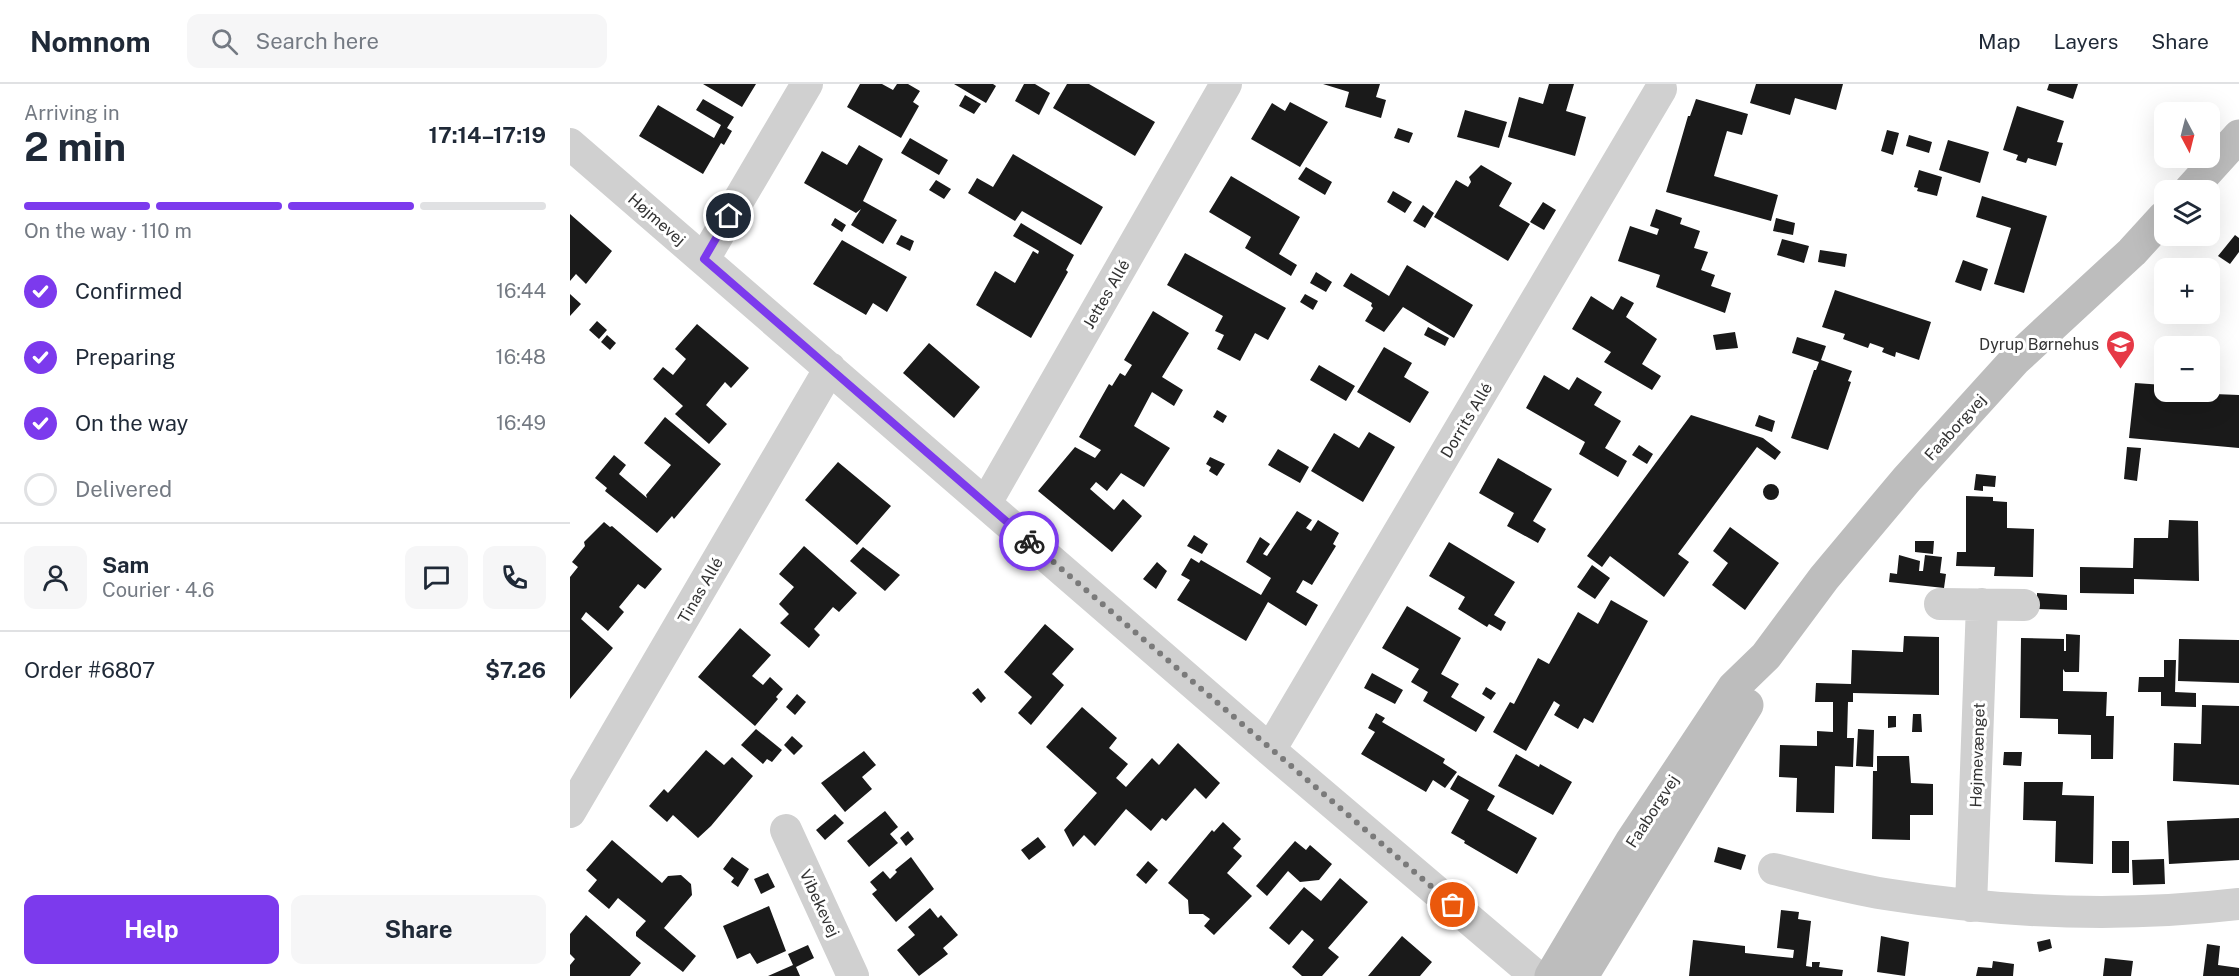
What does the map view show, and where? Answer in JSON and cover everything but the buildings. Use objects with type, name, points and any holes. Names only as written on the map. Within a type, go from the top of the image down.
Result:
[{"type":"street","points":[[704,259],[807,84]]},
{"type":"street","name":"Jettes Allé","points":[[986,503],[1226,84]]},
{"type":"street","name":"Dorrits Allé","points":[[1270,750],[1661,89]]},
{"type":"street","points":[[2199,180],[2239,136]]},
{"type":"street","name":"Højmevej","points":[[570,144],[1270,750],[1453,905],[1561,974]]},
{"type":"street","name":"Faaborgvej","points":[[1561,974],[1631,842],[1734,687],[1766,656],[1824,578],[1907,479],[2015,360],[2132,252],[2154,228]]},
{"type":"street","name":"Tinas Allé","points":[[570,812],[830,368]]},
{"type":"street","points":[[1940,604],[2024,605]]},
{"type":"street","name":"Højmevænget","points":[[1971,906],[1982,604]]},
{"type":"street","name":"Vibekevej","points":[[786,830],[853,976]]},
{"type":"street","points":[[1774,869],[1883,894],[1971,906],[2098,914],[2181,911],[2239,904]]},
{"type":"way so far","points":[[1029,541],[1453,905]]},
{"type":"place","name":"Dyrup Børnehus","points":[[2120,370]]},
{"type":"route","points":[[729,216],[704,259],[1029,541]]}]
